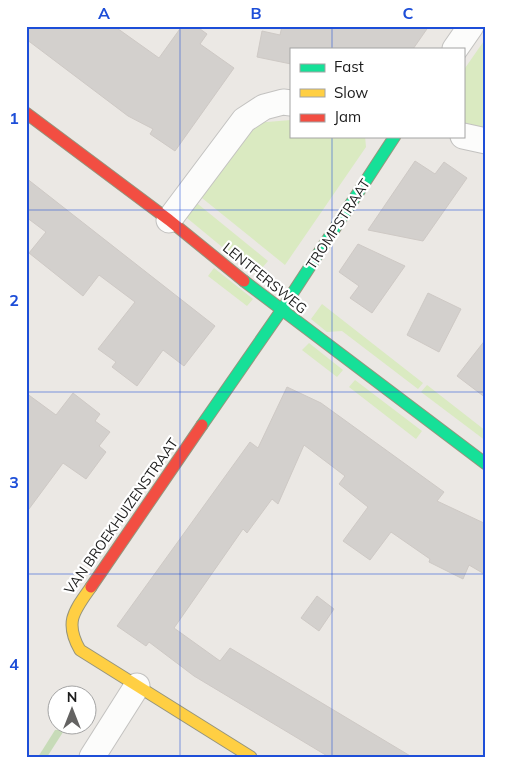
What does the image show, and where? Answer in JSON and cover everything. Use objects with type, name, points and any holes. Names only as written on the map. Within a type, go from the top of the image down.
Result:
[{"type":"street","points":[[456,48],[470,26]]},
{"type":"street","points":[[169,220],[244,120],[264,107],[283,102],[290,104]]},
{"type":"street","name":"LENTFERSWEG","points":[[26,113],[169,220],[281,311],[486,464]]},
{"type":"street","points":[[464,136],[486,141]]},
{"type":"street","name":"TROMPSTRAAT","points":[[281,311],[394,138]]},
{"type":"street","name":"VAN BROEKHUIZENSTRAAT","points":[[251,757],[80,650],[72,636],[72,614],[281,311]]},
{"type":"street","points":[[92,757],[137,686]]},
{"type":"green space","points":[[486,38],[486,130],[464,126],[464,70]]},
{"type":"green space","points":[[251,119],[267,122],[290,120],[290,138],[365,138],[366,147],[285,265],[197,194]]},
{"type":"green space","points":[[193,200],[268,261],[256,275],[187,218],[187,212]]},
{"type":"green space","points":[[214,268],[253,299],[247,306],[208,276]]},
{"type":"green space","points":[[322,304],[423,383],[418,389],[342,331],[327,332],[311,319]]},
{"type":"green space","points":[[309,343],[343,370],[337,377],[302,350]]},
{"type":"green space","points":[[355,380],[422,431],[416,439],[349,387]]},
{"type":"green space","points":[[427,385],[486,431],[486,441],[421,392]]},
{"type":"green space","points":[[51,736],[60,736],[47,757],[38,757]]},
{"type":"building","points":[[26,26],[114,26],[159,58],[182,26],[196,26],[207,34],[200,44],[234,68],[175,151],[150,134],[153,129],[128,116],[26,39]]},
{"type":"building","points":[[282,26],[429,26],[414,48],[290,48],[290,64],[257,57],[262,31],[280,35]]},
{"type":"building","points":[[415,161],[435,174],[444,162],[467,178],[423,241],[368,230]]},
{"type":"building","points":[[26,178],[215,326],[184,366],[163,350],[137,386],[112,367],[116,362],[98,349],[135,302],[99,275],[83,296],[29,253],[46,232],[26,217]]},
{"type":"building","points":[[358,244],[405,266],[372,313],[350,298],[359,286],[339,272]]},
{"type":"building","points":[[428,293],[461,309],[439,352],[407,335]]},
{"type":"building","points":[[486,339],[486,398],[457,376]]},
{"type":"building","points":[[287,387],[321,403],[444,492],[437,501],[486,524],[486,575],[469,565],[463,579],[429,562],[430,559],[391,532],[370,560],[343,541],[368,507],[339,484],[345,476],[304,445],[278,504],[272,499],[247,533],[243,529],[174,628],[220,661],[230,648],[412,757],[329,757],[194,676],[149,642],[146,646],[117,626],[250,442],[258,448]]},
{"type":"building","points":[[26,393],[56,415],[73,393],[100,414],[95,421],[110,432],[99,446],[106,452],[86,479],[63,463],[26,513]]},
{"type":"building","points":[[317,596],[334,609],[319,631],[301,618]]},
{"type":"traffic: fast","points":[[202,425],[281,311],[394,138]]},
{"type":"traffic: fast","points":[[244,281],[486,464]]},
{"type":"traffic: slow","points":[[91,587],[73,617],[73,632],[80,650],[251,757]]},
{"type":"traffic: jam","points":[[26,113],[169,220],[244,281]]},
{"type":"traffic: jam","points":[[91,587],[202,425]]}]
